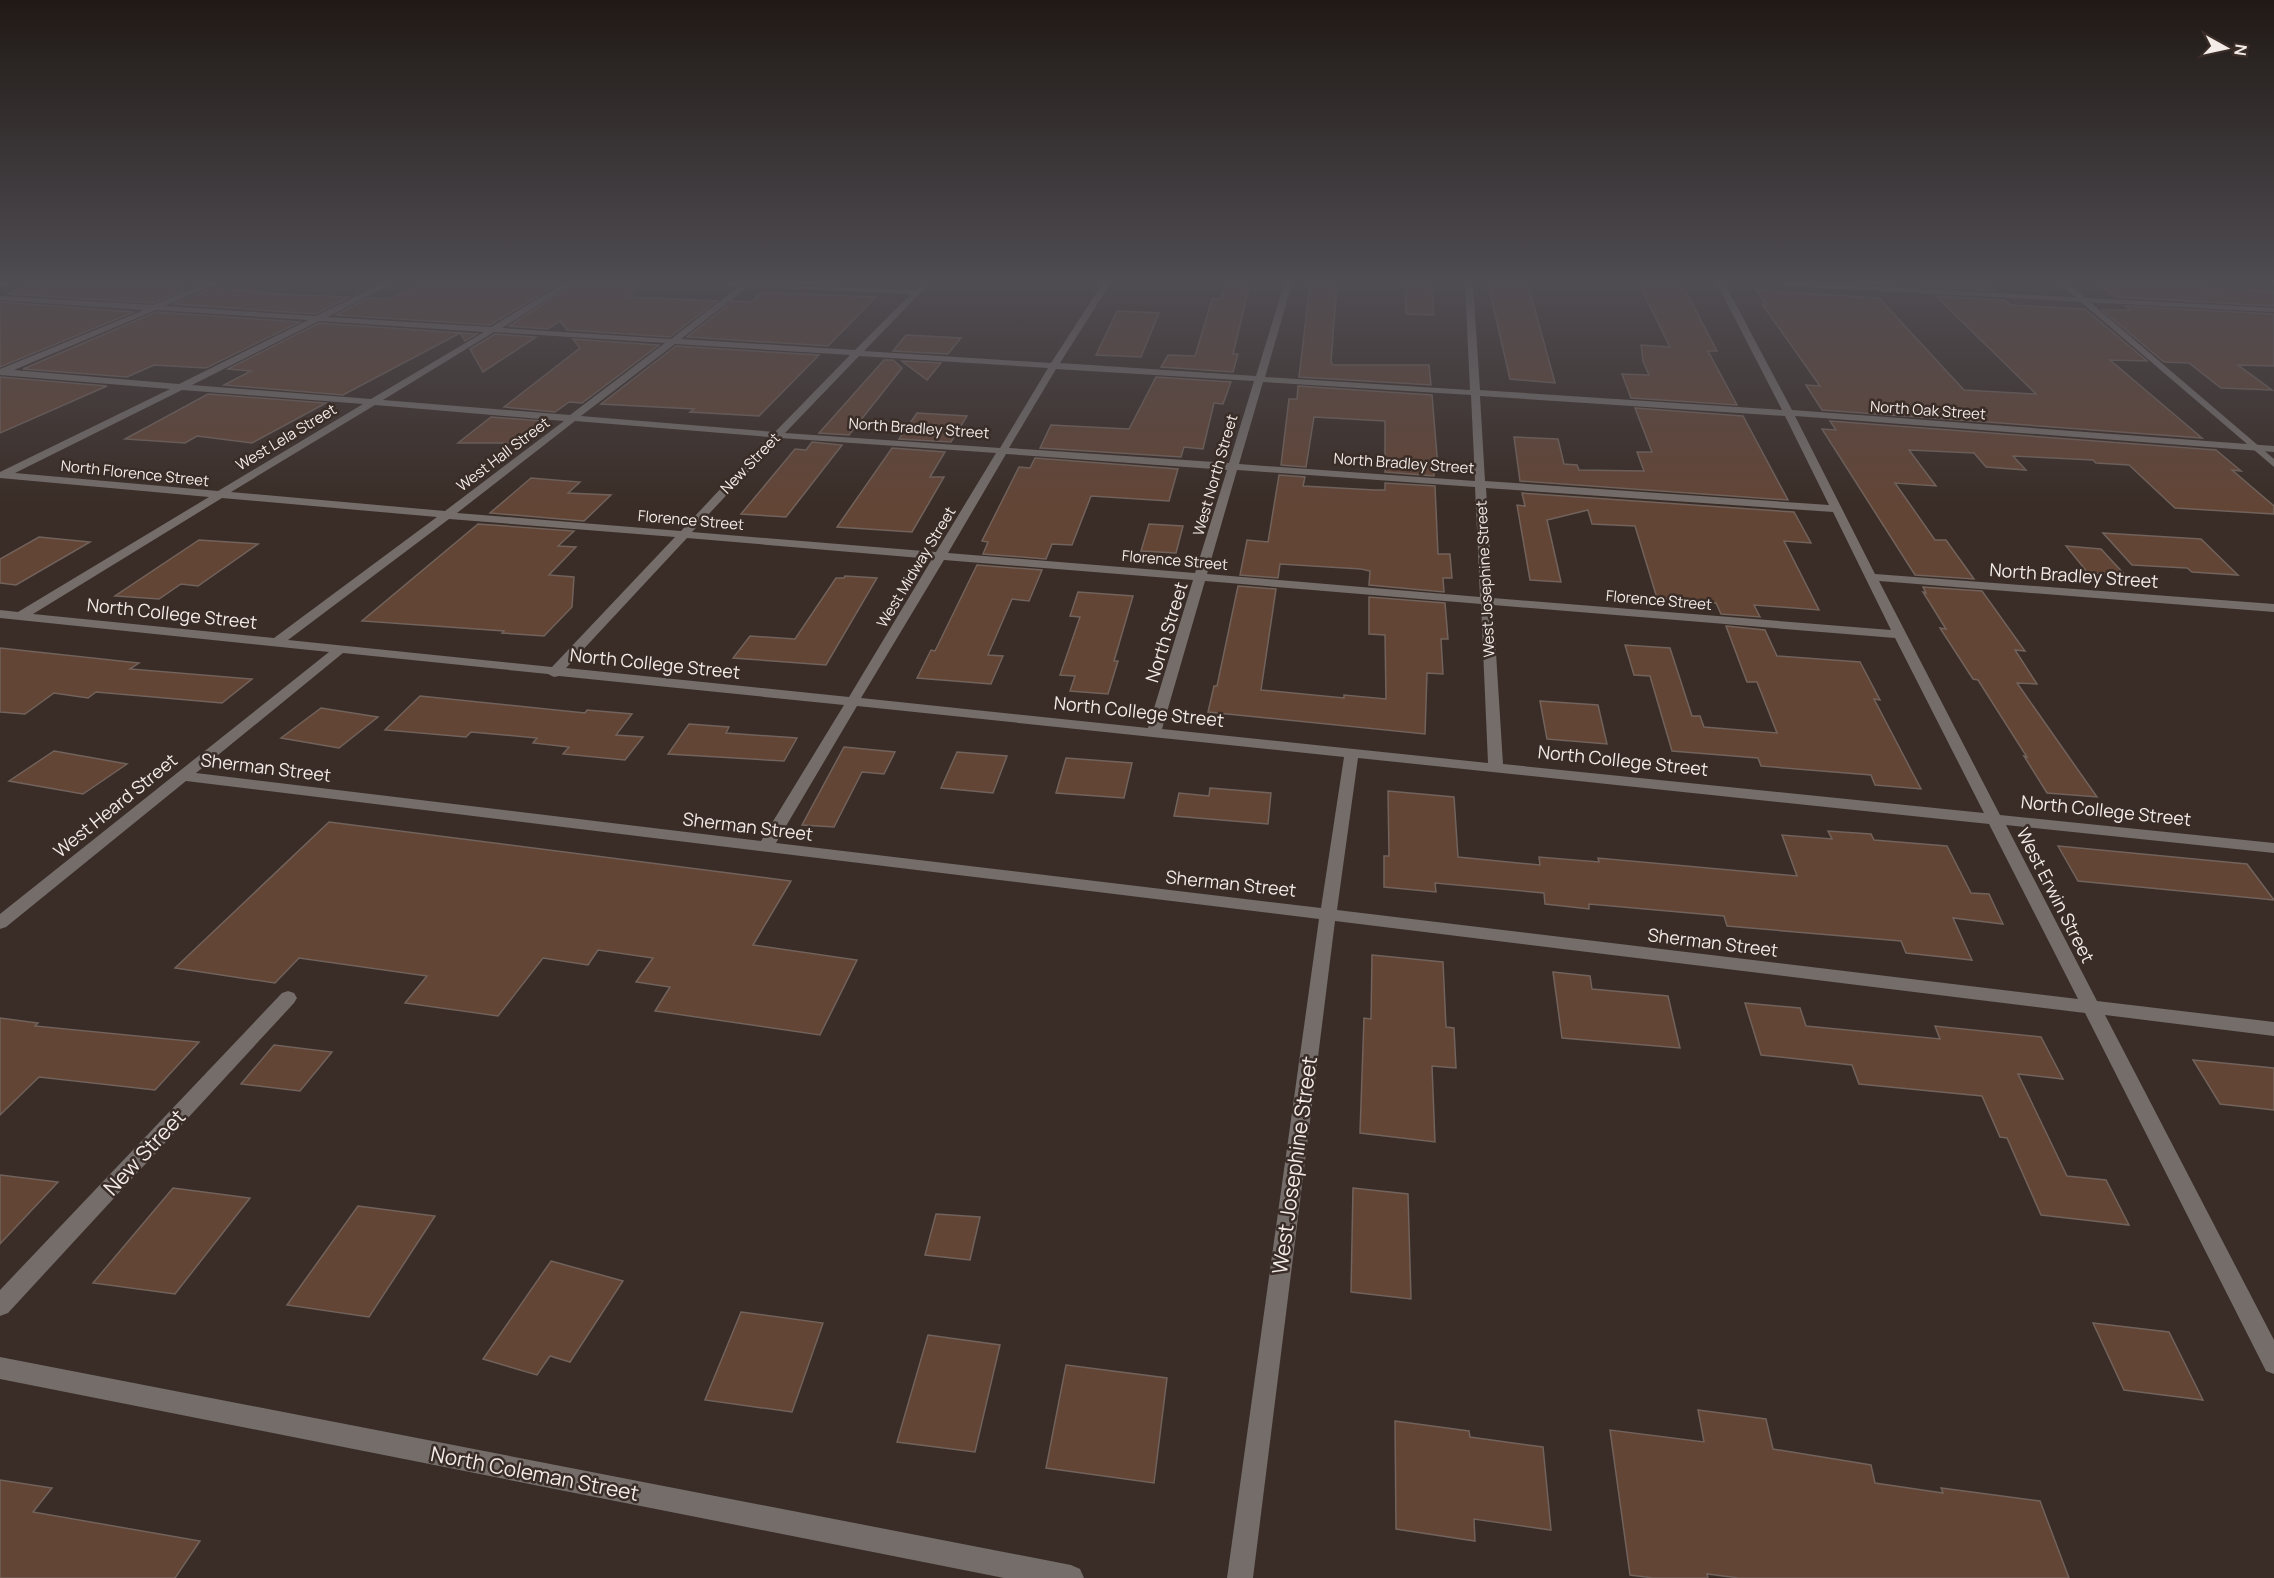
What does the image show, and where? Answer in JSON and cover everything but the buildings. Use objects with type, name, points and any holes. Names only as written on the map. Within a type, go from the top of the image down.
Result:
[{"type":"street","points":[[1,373],[38,358]]},
{"type":"street","points":[[1,475],[239,358]]},
{"type":"street","name":"West Lela Street","points":[[20,616],[445,358]]},
{"type":"street","name":"West Hall Street","points":[[274,644],[652,358]]},
{"type":"street","name":"New Street","points":[[554,673],[682,534],[854,358]]},
{"type":"street","name":"North Oak Street","points":[[913,358],[1788,413],[2274,448]]},
{"type":"street","name":"West Midway Street","points":[[765,848],[1059,358]]},
{"type":"street","name":"West North Street","points":[[1201,577],[1266,358]]},
{"type":"street","name":"West Josephine Street","points":[[1473,358],[1496,767]]},
{"type":"street","name":"West Erwin Street","points":[[1761,358],[1900,635],[2274,1363]]},
{"type":"street","points":[[2149,358],[2274,464]]},
{"type":"street","name":"North Bradley Street","points":[[1,373],[777,435],[1836,508]]},
{"type":"street","name":"North Florence Street","points":[[1,475],[447,515]]},
{"type":"street","name":"Florence Street","points":[[447,515],[1900,635]]},
{"type":"street","name":"North Street","points":[[1154,731],[1201,577]]},
{"type":"street","name":"North Bradley Street","points":[[1871,577],[2274,608]]},
{"type":"street","name":"North College Street","points":[[0,614],[554,673],[1154,731],[2274,848]]},
{"type":"street","name":"West Heard Street","points":[[0,923],[339,650]]},
{"type":"street","name":"West Josephine Street","points":[[1239,1578],[1328,914],[1352,753]]},
{"type":"street","name":"Sherman Street","points":[[183,776],[2274,1029]]},
{"type":"street","name":"New Street","points":[[0,1306],[288,998]]},
{"type":"street","name":"North Coleman Street","points":[[0,1368],[1071,1578]]}]
